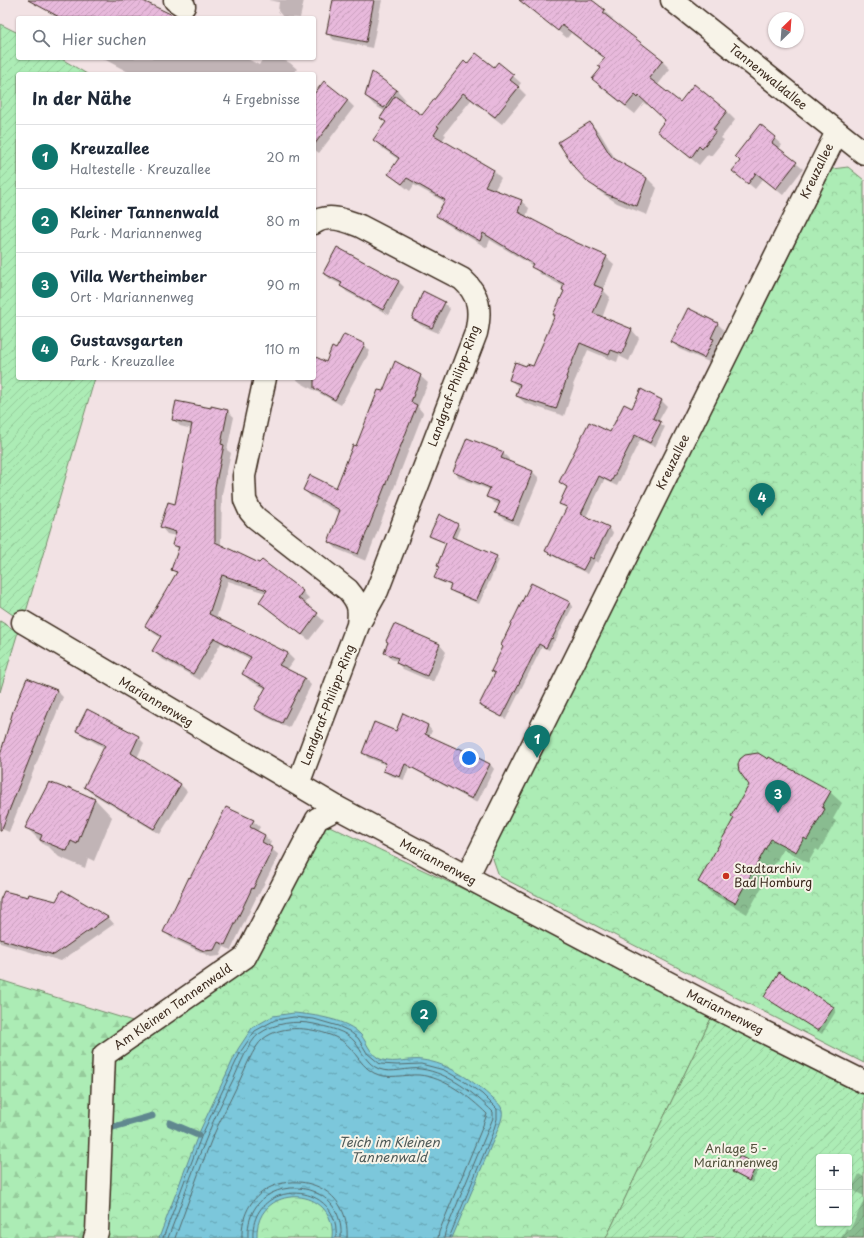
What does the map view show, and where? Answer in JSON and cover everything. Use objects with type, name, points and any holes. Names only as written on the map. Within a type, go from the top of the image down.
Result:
[{"type":"street","name":"Tannenwaldallee","points":[[672,0],[864,154]]},
{"type":"street","name":"Kreuzallee","points":[[467,878],[837,132]]},
{"type":"street","name":"Landgraf-Philipp-Ring","points":[[298,784],[358,625],[377,591],[474,339],[480,314],[473,292],[462,279],[348,221],[334,218],[320,218],[316,221]]},
{"type":"street","name":"Landgraf-Philipp-Ring","points":[[265,380],[244,476],[245,500],[250,511],[256,518],[348,590],[357,600],[360,609],[358,625]]},
{"type":"street","name":"Mariannenweg","points":[[23,622],[338,808],[467,878],[716,1008],[864,1082]]},
{"type":"street","name":"Am Kleinen Tannenwald","points":[[95,1238],[97,1232],[104,1055],[246,957],[317,819],[338,808]]},
{"type":"green space","points":[[0,24],[16,32],[16,60],[63,60],[84,72],[16,72],[16,380],[94,380],[23,622],[0,606]]},
{"type":"green space","points":[[848,167],[864,180],[864,1063],[499,876],[491,853],[832,169]]},
{"type":"green space","points":[[0,621],[18,632],[0,692]]},
{"type":"green space","points":[[321,822],[716,1008],[606,1238],[97,1238],[108,1058],[250,962]]},
{"type":"green space","points":[[0,980],[139,1023],[95,1238],[0,1238]]},
{"type":"green space","name":"Anlage 5 - Mariannenweg","points":[[716,1008],[864,1081],[864,1238],[606,1238]]},
{"type":"water","name":"Teich im Kleinen Tannenwald","points":[[294,1013],[330,1019],[347,1025],[361,1035],[375,1056],[383,1060],[422,1060],[451,1069],[478,1086],[500,1106],[502,1110],[502,1117],[500,1124],[452,1238],[332,1238],[330,1220],[322,1207],[310,1200],[296,1197],[281,1199],[268,1207],[260,1220],[257,1238],[159,1238],[198,1135],[238,1049],[252,1028],[273,1016]]},
{"type":"building","points":[[28,0],[141,0],[175,16],[57,16]]},
{"type":"building","points":[[333,0],[374,0],[366,42],[326,34]]},
{"type":"building","points":[[519,0],[592,0],[605,10],[603,13],[663,60],[649,78],[680,102],[694,84],[727,111],[713,129],[716,131],[702,149],[699,146],[691,158],[657,131],[665,120],[639,96],[638,98],[635,95],[626,106],[592,79],[601,68],[598,66],[605,58],[562,25],[558,31]]},
{"type":"building","points":[[476,53],[494,67],[498,62],[514,75],[510,80],[519,87],[495,117],[463,93],[437,126],[439,127],[434,135],[494,170],[485,186],[522,200],[518,212],[575,242],[607,256],[594,285],[604,289],[593,313],[632,329],[622,354],[611,350],[609,355],[580,343],[566,377],[567,378],[556,409],[516,396],[520,384],[509,380],[515,362],[526,366],[527,364],[533,366],[555,315],[553,315],[564,291],[562,290],[564,284],[531,267],[533,264],[483,233],[480,241],[436,216],[445,200],[407,178],[402,184],[388,174],[399,158],[373,140],[386,122],[380,118],[395,96],[422,115],[464,61],[467,64]]},
{"type":"building","points":[[372,72],[397,90],[384,108],[365,96]]},
{"type":"building","points":[[324,81],[348,100],[316,142],[316,91]]},
{"type":"building","points":[[590,122],[613,158],[647,178],[637,206],[606,194],[589,183],[574,167],[558,142]]},
{"type":"building","points":[[760,124],[776,137],[772,143],[797,162],[776,189],[756,173],[748,184],[732,171],[740,161],[735,156]]},
{"type":"building","points":[[337,247],[399,281],[383,310],[340,286],[342,283],[323,273]]},
{"type":"building","points":[[423,291],[445,302],[432,328],[412,319]]},
{"type":"building","points":[[688,308],[718,323],[711,338],[714,339],[704,358],[671,342]]},
{"type":"building","points":[[344,334],[365,344],[335,400],[314,388],[314,380],[316,380],[316,357],[326,362],[332,347],[336,349]]},
{"type":"building","points":[[395,361],[421,375],[411,402],[417,405],[358,554],[328,542],[340,510],[303,490],[310,475],[336,488],[353,445],[356,446],[378,390],[383,391]]},
{"type":"building","points":[[641,389],[662,400],[653,418],[661,422],[650,443],[635,435],[611,482],[599,476],[581,514],[609,527],[593,559],[590,557],[583,570],[545,551],[567,507],[559,504],[567,487],[559,482],[589,422],[610,432],[624,404],[632,408]]},
{"type":"building","points":[[176,401],[228,410],[221,444],[224,445],[215,487],[215,542],[259,563],[262,560],[303,591],[298,598],[318,613],[302,635],[259,602],[267,590],[222,575],[209,614],[288,653],[279,665],[305,678],[282,723],[254,709],[266,687],[242,674],[251,657],[214,638],[193,674],[152,651],[161,636],[145,626],[177,572],[171,570],[179,547],[172,545],[176,532],[160,527],[168,502],[175,504],[192,424],[172,420]]},
{"type":"building","points":[[467,438],[504,452],[501,458],[533,471],[513,520],[495,513],[500,502],[486,497],[490,488],[453,472]]},
{"type":"building","points":[[439,514],[458,524],[452,537],[497,556],[476,601],[449,590],[451,585],[434,578],[446,543],[429,536]]},
{"type":"building","points":[[531,583],[570,602],[546,648],[539,644],[502,717],[479,705],[495,673],[491,671],[503,647],[501,645]]},
{"type":"building","points":[[394,624],[440,644],[427,676],[396,663],[398,658],[384,653],[388,642],[386,641]]},
{"type":"building","points":[[27,678],[57,690],[0,831],[0,755],[13,711]]},
{"type":"building","points":[[87,709],[139,736],[131,753],[181,784],[154,829],[84,787],[105,745],[76,731]]},
{"type":"building","points":[[403,713],[428,725],[425,734],[458,749],[459,748],[490,764],[472,799],[405,764],[400,777],[383,771],[386,763],[362,753],[374,722],[396,731]]},
{"type":"building","points":[[758,753],[768,759],[769,757],[831,791],[822,807],[825,809],[807,840],[804,838],[796,852],[771,839],[735,903],[698,882],[734,818],[731,816],[749,785],[739,771],[738,764],[740,759],[745,755]]},
{"type":"building","points":[[49,782],[67,789],[68,787],[95,799],[77,844],[71,841],[67,851],[40,840],[42,835],[25,828]]},
{"type":"building","points":[[226,807],[254,820],[250,827],[265,835],[262,842],[273,848],[225,945],[218,942],[214,950],[204,951],[163,932],[189,877],[190,878]]},
{"type":"building","points":[[62,890],[108,917],[54,955],[0,939],[0,900],[4,891],[28,897],[29,894],[56,901]]},
{"type":"building","points":[[779,972],[834,1007],[818,1031],[764,997]]},
{"type":"building","points":[[739,1156],[757,1164],[749,1181],[732,1172]]},
{"type":"waterway","points":[[110,1128],[152,1116]]},
{"type":"waterway","points":[[170,1123],[198,1135]]},
{"type":"place","name":"Gustavsgarten","points":[[762,516]]},
{"type":"place","name":"Kreuzallee","points":[[537,758]]},
{"type":"place","name":"Villa Wertheimber","points":[[778,813]]},
{"type":"place","name":"Stadtarchiv Bad Homburg","points":[[726,876]]},
{"type":"place","name":"Kleiner Tannenwald","points":[[424,1033]]}]
